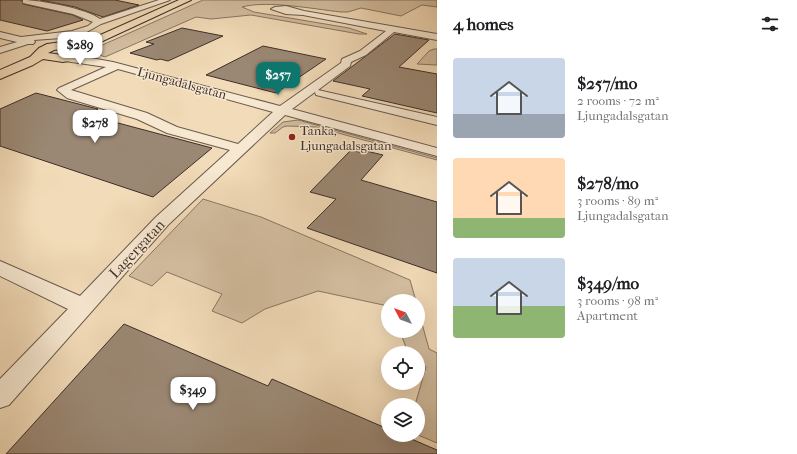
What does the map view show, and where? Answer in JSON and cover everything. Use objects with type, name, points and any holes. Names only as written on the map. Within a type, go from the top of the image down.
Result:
[{"type":"main road","points":[[0,76],[31,61],[42,52],[47,57],[61,52],[76,55],[80,53],[81,49],[88,44],[187,0]]},
{"type":"main road","points":[[0,76],[39,63],[88,38],[155,14]]},
{"type":"street","points":[[4,50],[32,36],[77,32],[89,28],[98,22],[166,0]]},
{"type":"street","points":[[26,1],[85,15],[96,19],[98,22]]},
{"type":"street","points":[[303,13],[437,36]]},
{"type":"street","name":"Lagergatan","points":[[0,397],[162,221],[283,110],[320,88],[346,64],[346,61],[363,53],[390,32],[390,29]]},
{"type":"street","name":"Ljungadalsgatan","points":[[0,35],[61,52],[80,59],[115,66],[283,110],[386,124],[437,152]]},
{"type":"street","name":"Ljungadalsgatan","points":[[22,41],[42,52]]},
{"type":"street","name":"Ljungadalsgatan","points":[[81,49],[83,53],[88,56],[115,66]]},
{"type":"street","points":[[115,66],[64,90],[71,95],[142,116],[172,130],[241,149]]},
{"type":"street","points":[[320,88],[351,89]]},
{"type":"street","points":[[320,88],[386,124],[437,121]]},
{"type":"street","points":[[0,268],[83,307]]},
{"type":"shaded area","points":[[203,0],[437,0],[437,7],[422,5],[401,16],[361,8],[348,12],[341,12],[290,6],[264,4],[252,5],[242,7],[254,12],[349,28],[367,34],[359,34],[251,15],[211,19],[196,17],[105,57],[89,51]]},
{"type":"shaded area","points":[[437,49],[437,65],[417,64],[429,51]]},
{"type":"shaded area","points":[[298,120],[437,158],[437,160],[316,127],[287,126],[275,133],[270,133],[283,122]]},
{"type":"shaded area","points":[[203,199],[261,217],[410,280],[414,294],[381,294],[381,304],[318,291],[265,309],[242,323],[212,311],[222,294],[167,272],[152,286],[129,276]]},
{"type":"shaded area","points":[[425,334],[429,349],[437,353],[437,443],[425,438],[425,398],[417,398],[419,390],[425,390],[425,346],[405,346],[403,338],[425,338]]},
{"type":"building","points":[[0,0],[22,0],[23,4],[73,15],[83,20],[47,31],[0,20]]},
{"type":"building","points":[[40,0],[115,0],[139,5],[103,17],[75,7]]},
{"type":"building","points":[[182,28],[223,36],[168,61],[160,59],[157,60],[130,53],[154,44],[146,42]]},
{"type":"building","points":[[395,34],[429,40],[399,67],[437,74],[437,113],[362,96],[370,89],[333,81]]},
{"type":"building","points":[[263,46],[326,59],[276,93],[206,75]]},
{"type":"building","points":[[36,93],[98,109],[88,115],[212,148],[153,197],[0,146],[0,109]]},
{"type":"building","points":[[351,150],[363,153],[366,151],[383,155],[361,180],[437,202],[437,273],[307,228],[336,199],[310,192]]},
{"type":"building","points":[[124,324],[268,386],[272,379],[381,426],[381,442],[418,442],[437,450],[437,454],[6,454]]},
{"type":"place","name":"Tanka, Ljungadalsgatan","points":[[292,137]]}]
